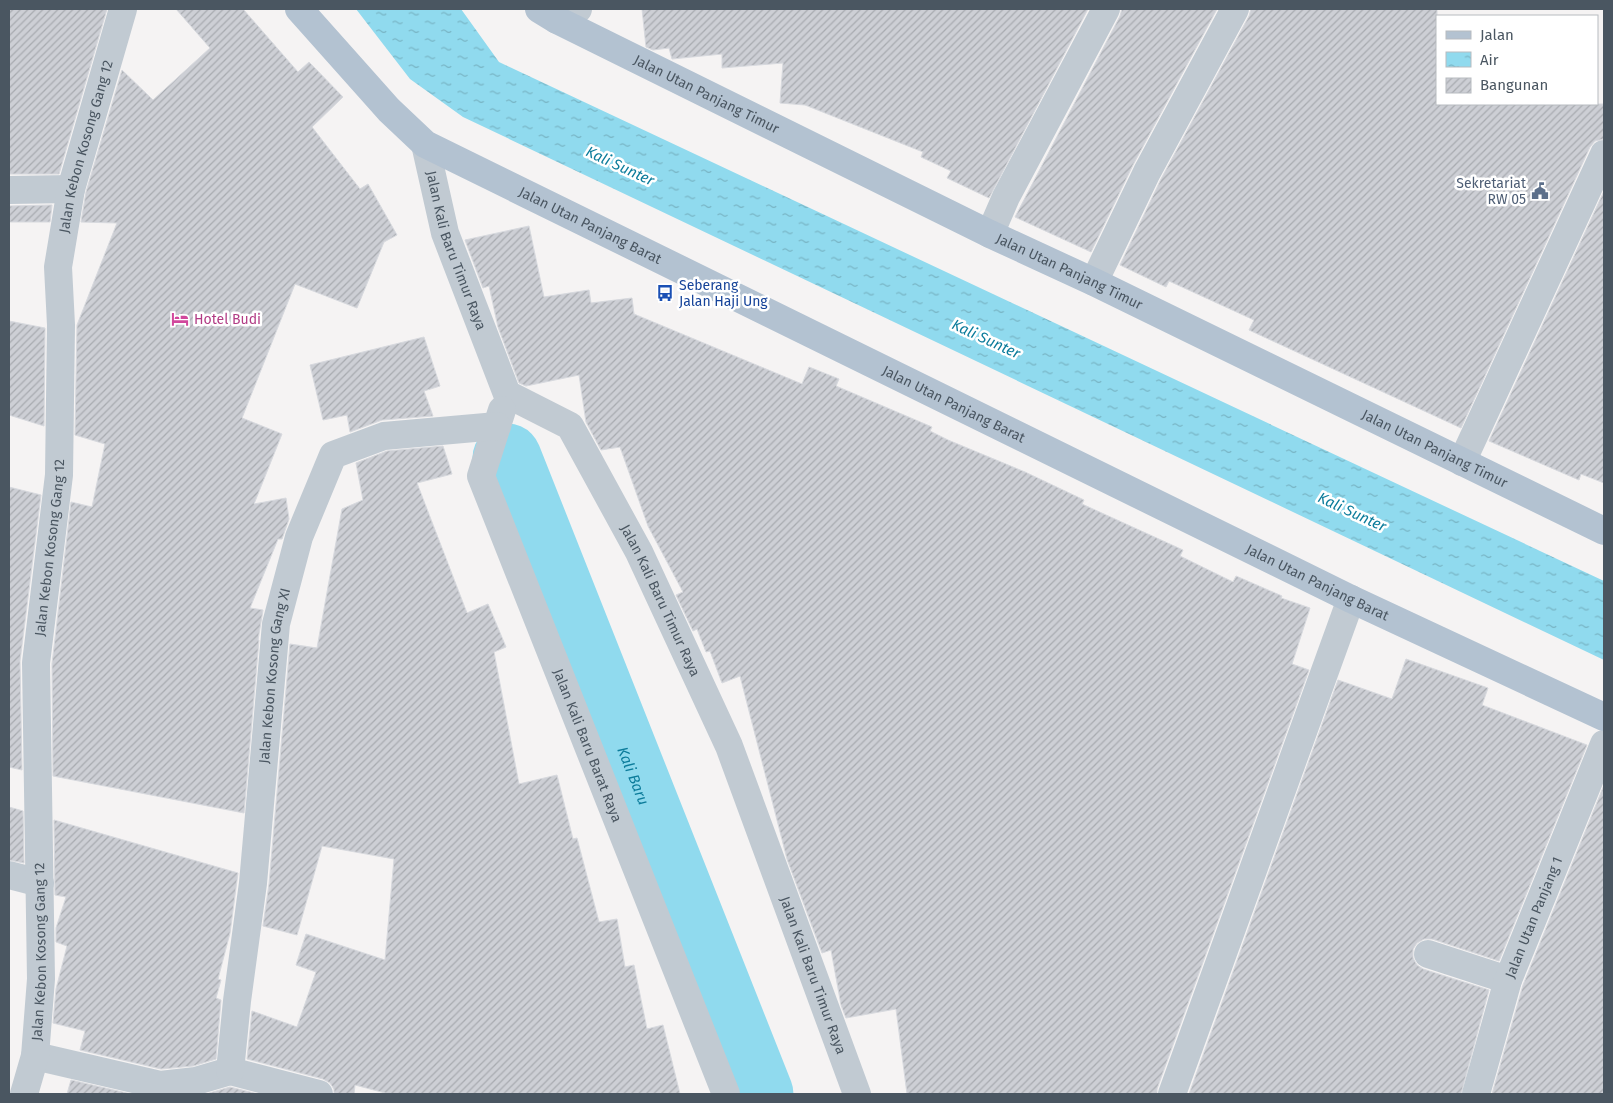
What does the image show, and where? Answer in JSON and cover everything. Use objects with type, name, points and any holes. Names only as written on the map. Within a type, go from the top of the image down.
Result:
[{"type":"main road","name":"Jalan Utan Panjang Barat","points":[[299,9],[389,110],[423,143],[1351,599],[1604,718]]},
{"type":"main road","name":"Jalan Utan Panjang Timur","points":[[558,13],[990,234],[1094,282],[1604,531]]},
{"type":"street","name":"Jalan Kebon Kosong Gang 12","points":[[24,1094],[36,1056],[41,979],[36,663],[59,475],[61,325],[58,267],[71,189],[123,9]]},
{"type":"street","points":[[990,234],[1006,197],[1106,9]]},
{"type":"street","points":[[1094,282],[1147,172],[1235,9]]},
{"type":"street","name":"Jalan Kali Baru Timur Raya","points":[[423,143],[445,233],[507,394],[570,426],[639,552],[729,746],[857,1094]]},
{"type":"street","points":[[1462,462],[1604,154]]},
{"type":"street","points":[[9,190],[71,189]]},
{"type":"street","name":"Jalan Kali Baru Barat Raya","points":[[507,394],[482,476],[726,1094]]},
{"type":"street","name":"Jalan Kebon Kosong Gang XI","points":[[230,1071],[237,1001],[253,883],[276,624],[299,537],[333,455],[384,436],[497,426]]},
{"type":"street","points":[[1172,1094],[1351,599]]},
{"type":"street","name":"Jalan Utan Panjang 1","points":[[1476,1094],[1508,980],[1604,744]]},
{"type":"street","points":[[9,875],[40,883]]},
{"type":"street","points":[[1428,954],[1508,980]]},
{"type":"street","points":[[36,1056],[160,1084],[196,1081],[230,1071],[319,1094]]},
{"type":"water","name":"Kali Sunter","points":[[356,9],[461,9],[499,62],[1604,581],[1604,660],[463,117],[410,79]]},
{"type":"building","points":[[9,9],[107,9],[59,174],[9,174]]},
{"type":"building","points":[[176,9],[243,9],[298,72],[309,62],[343,97],[312,127],[360,189],[368,184],[397,235],[384,242],[357,308],[295,284],[242,418],[282,434],[254,504],[286,498],[289,519],[282,539],[278,539],[250,608],[263,610],[258,640],[244,813],[53,776],[52,664],[71,502],[92,507],[105,444],[75,435],[77,325],[117,223],[81,222],[86,192],[122,70],[153,100],[210,48]]},
{"type":"building","points":[[642,9],[1088,9],[989,198],[947,178],[951,171],[921,157],[923,152],[805,105],[780,103],[783,63],[722,68],[722,54],[672,59],[669,48],[653,50],[646,47]]},
{"type":"building","points":[[1122,9],[1217,9],[1133,165],[1091,252],[1015,217]]},
{"type":"building","points":[[1251,9],[1437,9],[1436,105],[1604,104],[1604,139],[1595,141],[1590,147],[1461,428],[1249,330],[1254,320],[1169,281],[1166,287],[1120,265],[1161,179],[1249,16]]},
{"type":"building","points":[[1604,191],[1604,483],[1581,474],[1579,480],[1489,441]]},
{"type":"building","points":[[52,205],[50,222],[9,222],[9,206]]},
{"type":"building","points":[[529,226],[544,297],[589,290],[591,303],[632,298],[634,314],[802,384],[809,367],[839,379],[836,386],[932,427],[930,431],[948,440],[1025,472],[1084,500],[1082,504],[1183,550],[1180,556],[1233,582],[1236,576],[1282,596],[1281,598],[1310,608],[1292,664],[1309,670],[1157,1089],[1157,1094],[907,1094],[896,1009],[846,1018],[841,1005],[831,950],[822,953],[787,859],[740,676],[722,683],[710,651],[706,652],[697,629],[693,631],[676,595],[683,592],[648,526],[620,447],[601,450],[586,422],[579,375],[526,386],[519,383],[498,327],[489,286],[483,288],[465,240]]},
{"type":"building","points":[[9,321],[45,328],[44,426],[9,415]]},
{"type":"building","points":[[424,337],[440,386],[424,391],[433,416],[382,420],[350,432],[347,415],[323,420],[310,365]]},
{"type":"building","points":[[443,446],[452,474],[417,483],[467,613],[488,604],[506,647],[494,652],[519,784],[557,775],[573,839],[577,838],[599,922],[617,919],[625,967],[634,965],[647,1029],[663,1025],[680,1094],[389,1094],[355,1085],[354,1094],[334,1094],[334,1089],[330,1083],[323,1079],[247,1059],[252,1011],[297,1027],[316,972],[296,965],[306,934],[385,960],[394,859],[322,846],[297,935],[263,926],[269,884],[290,644],[317,648],[342,509],[363,500],[356,463],[387,451]]},
{"type":"building","points":[[9,487],[41,495],[20,661],[22,770],[9,767]]},
{"type":"building","points":[[1406,659],[1488,688],[1482,705],[1587,745],[1499,961],[1432,939],[1424,939],[1417,943],[1413,949],[1413,958],[1417,965],[1423,969],[1489,990],[1461,1094],[1189,1094],[1338,680],[1392,699]]},
{"type":"building","points":[[1604,785],[1604,1094],[1492,1094],[1523,985]]},
{"type":"building","points":[[9,807],[23,811],[24,863],[9,860]]},
{"type":"building","points":[[54,820],[238,873],[230,933],[218,979],[221,980],[216,998],[221,1000],[216,1059],[193,1066],[161,1069],[80,1050],[85,1031],[53,1023],[56,989],[67,946],[56,942],[56,928],[66,897],[55,895]]},
{"type":"building","points":[[71,1080],[131,1094],[67,1094]]},
{"type":"building","points":[[230,1087],[258,1094],[206,1094]]},
{"type":"waterway","name":"Kali Baru","points":[[507,458],[759,1094]]},
{"type":"place","name":"Sekretariat RW 05","points":[[1540,191]]},
{"type":"place","name":"Seberang Jalan Haji Ung","points":[[665,293]]},
{"type":"place","name":"Hotel Budi","points":[[180,319]]}]
